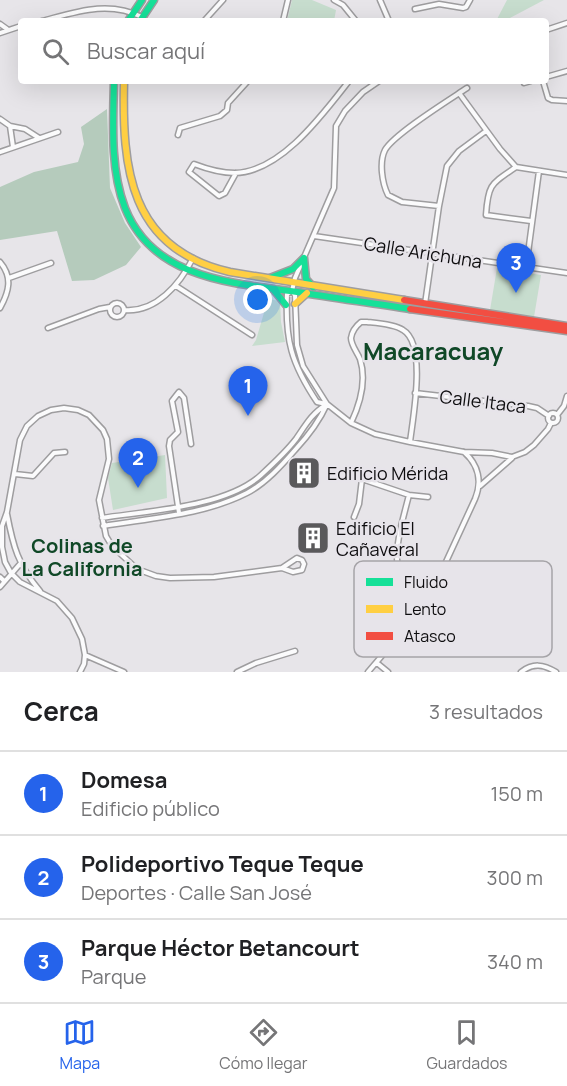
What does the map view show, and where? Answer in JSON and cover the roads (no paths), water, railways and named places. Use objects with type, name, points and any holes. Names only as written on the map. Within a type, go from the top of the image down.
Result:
[{"type":"street","points":[[130,18],[142,0]]},
{"type":"street","points":[[142,18],[154,0]]},
{"type":"street","points":[[207,18],[223,0]]},
{"type":"street","points":[[284,18],[288,0]]},
{"type":"street","points":[[334,0],[348,10],[354,18]]},
{"type":"street","points":[[380,0],[388,18]]},
{"type":"street","points":[[415,9],[438,2],[463,8],[470,0]]},
{"type":"street","points":[[53,18],[99,8],[118,9],[133,13],[140,18]]},
{"type":"street","points":[[549,29],[567,23]]},
{"type":"street","points":[[0,24],[7,29]]},
{"type":"street","points":[[0,33],[18,27]]},
{"type":"street","points":[[549,76],[567,71]]},
{"type":"street","points":[[114,84],[113,152],[122,202],[145,242],[176,266],[211,279],[567,331]]},
{"type":"street","points":[[124,84],[124,158],[133,192],[144,215],[156,231],[171,245],[193,258],[212,267],[269,279],[567,326]]},
{"type":"street","points":[[178,135],[180,128],[220,116],[227,110],[228,103],[244,84]]},
{"type":"street","points":[[236,173],[225,193],[219,196],[189,172],[194,164],[213,171],[236,173],[262,167],[297,142],[346,84]]},
{"type":"street","points":[[375,84],[363,92],[345,111],[336,126],[334,188],[293,283],[295,327],[300,357],[308,375],[327,404],[351,423],[375,434],[410,442],[464,452],[492,453],[512,457]]},
{"type":"street","points":[[544,84],[548,98],[567,101]]},
{"type":"street","points":[[439,206],[402,202],[388,195],[384,183],[382,158],[391,142],[467,87]]},
{"type":"street","points":[[459,93],[516,167],[567,175]]},
{"type":"street","points":[[0,118],[10,126],[25,129],[40,138]]},
{"type":"street","points":[[10,126],[13,147]]},
{"type":"street","points":[[425,304],[444,173],[451,159],[486,131]]},
{"type":"street","points":[[0,152],[58,132]]},
{"type":"street","points":[[516,167],[490,187],[486,215],[531,221]]},
{"type":"street","points":[[526,268],[539,171]]},
{"type":"street","name":"Calle Arichuna","points":[[314,236],[567,273]]},
{"type":"street","points":[[124,310],[140,308],[152,303],[176,286],[193,258]]},
{"type":"street","points":[[269,279],[293,269],[304,258]]},
{"type":"street","points":[[304,258],[306,279],[315,287]]},
{"type":"street","points":[[0,262],[9,278],[6,296],[0,308]]},
{"type":"street","points":[[9,278],[51,263]]},
{"type":"street","points":[[176,286],[252,335]]},
{"type":"street","points":[[271,288],[286,305]]},
{"type":"street","points":[[292,291],[287,294],[286,305],[289,341],[295,365],[317,402],[327,404]]},
{"type":"street","points":[[295,304],[307,293]]},
{"type":"street","points":[[48,328],[118,303],[123,305],[124,310],[121,316],[114,317],[110,307]]},
{"type":"street","points":[[351,423],[361,398],[362,375],[360,361],[351,341],[352,333],[361,322],[402,329],[411,338],[416,356],[410,442]]},
{"type":"street","points":[[178,513],[168,446],[170,440],[178,432],[172,401],[179,392],[184,398],[191,444]]},
{"type":"street","name":"Calle Itaca","points":[[415,393],[528,406],[537,408],[549,416]]},
{"type":"street","points":[[447,561],[480,486],[512,457],[525,452],[534,445],[551,423],[557,421],[557,415],[564,406],[567,396]]},
{"type":"street","points":[[102,518],[177,507],[213,499],[235,491],[258,478],[294,441],[316,411],[327,404]]},
{"type":"street","points":[[104,526],[204,508],[248,492],[265,480],[300,445],[315,426],[327,404]]},
{"type":"street","points":[[80,672],[85,655],[82,639],[72,618],[57,601],[30,589],[11,573],[5,562],[2,547],[2,526],[15,474],[20,440],[27,426],[38,416],[51,410],[64,408],[78,410],[89,415],[103,430],[109,448],[109,459],[99,500],[106,536],[119,553],[137,569],[170,578],[214,577],[282,568],[297,558],[304,564],[299,572],[293,573],[282,568]]},
{"type":"street","points":[[551,423],[549,416],[557,415]]},
{"type":"street","points":[[294,441],[300,445]]},
{"type":"street","points":[[15,474],[33,477],[54,453],[65,452]]},
{"type":"street","points":[[464,452],[477,470],[480,486]]},
{"type":"street","points":[[354,517],[359,504],[362,479],[410,495],[428,497]]},
{"type":"street","points":[[396,561],[397,547],[410,495]]},
{"type":"street","points":[[7,512],[14,550],[20,564],[40,592]]},
{"type":"street","points":[[0,587],[20,564]]},
{"type":"street","points":[[0,577],[4,581]]},
{"type":"street","points":[[237,672],[256,663],[295,651]]},
{"type":"street","points":[[85,655],[124,672]]},
{"type":"street","points":[[368,672],[382,657]]},
{"type":"street","points":[[377,663],[388,672]]},
{"type":"street","points":[[521,672],[539,665],[556,672]]},
{"type":"place","name":"Parque Héctor Betancourt","points":[[516,293]]},
{"type":"place","name":"Domesa","points":[[248,416]]},
{"type":"place","name":"Edificio Mérida","points":[[304,473]]},
{"type":"place","name":"Polideportivo Teque Teque","points":[[138,488]]},
{"type":"place","name":"Edificio El Cañaveral","points":[[313,538]]},
{"type":"district","name":"Macaracuay","points":[[433,350]]},
{"type":"district","name":"Colinas de La California","points":[[82,556]]}]
